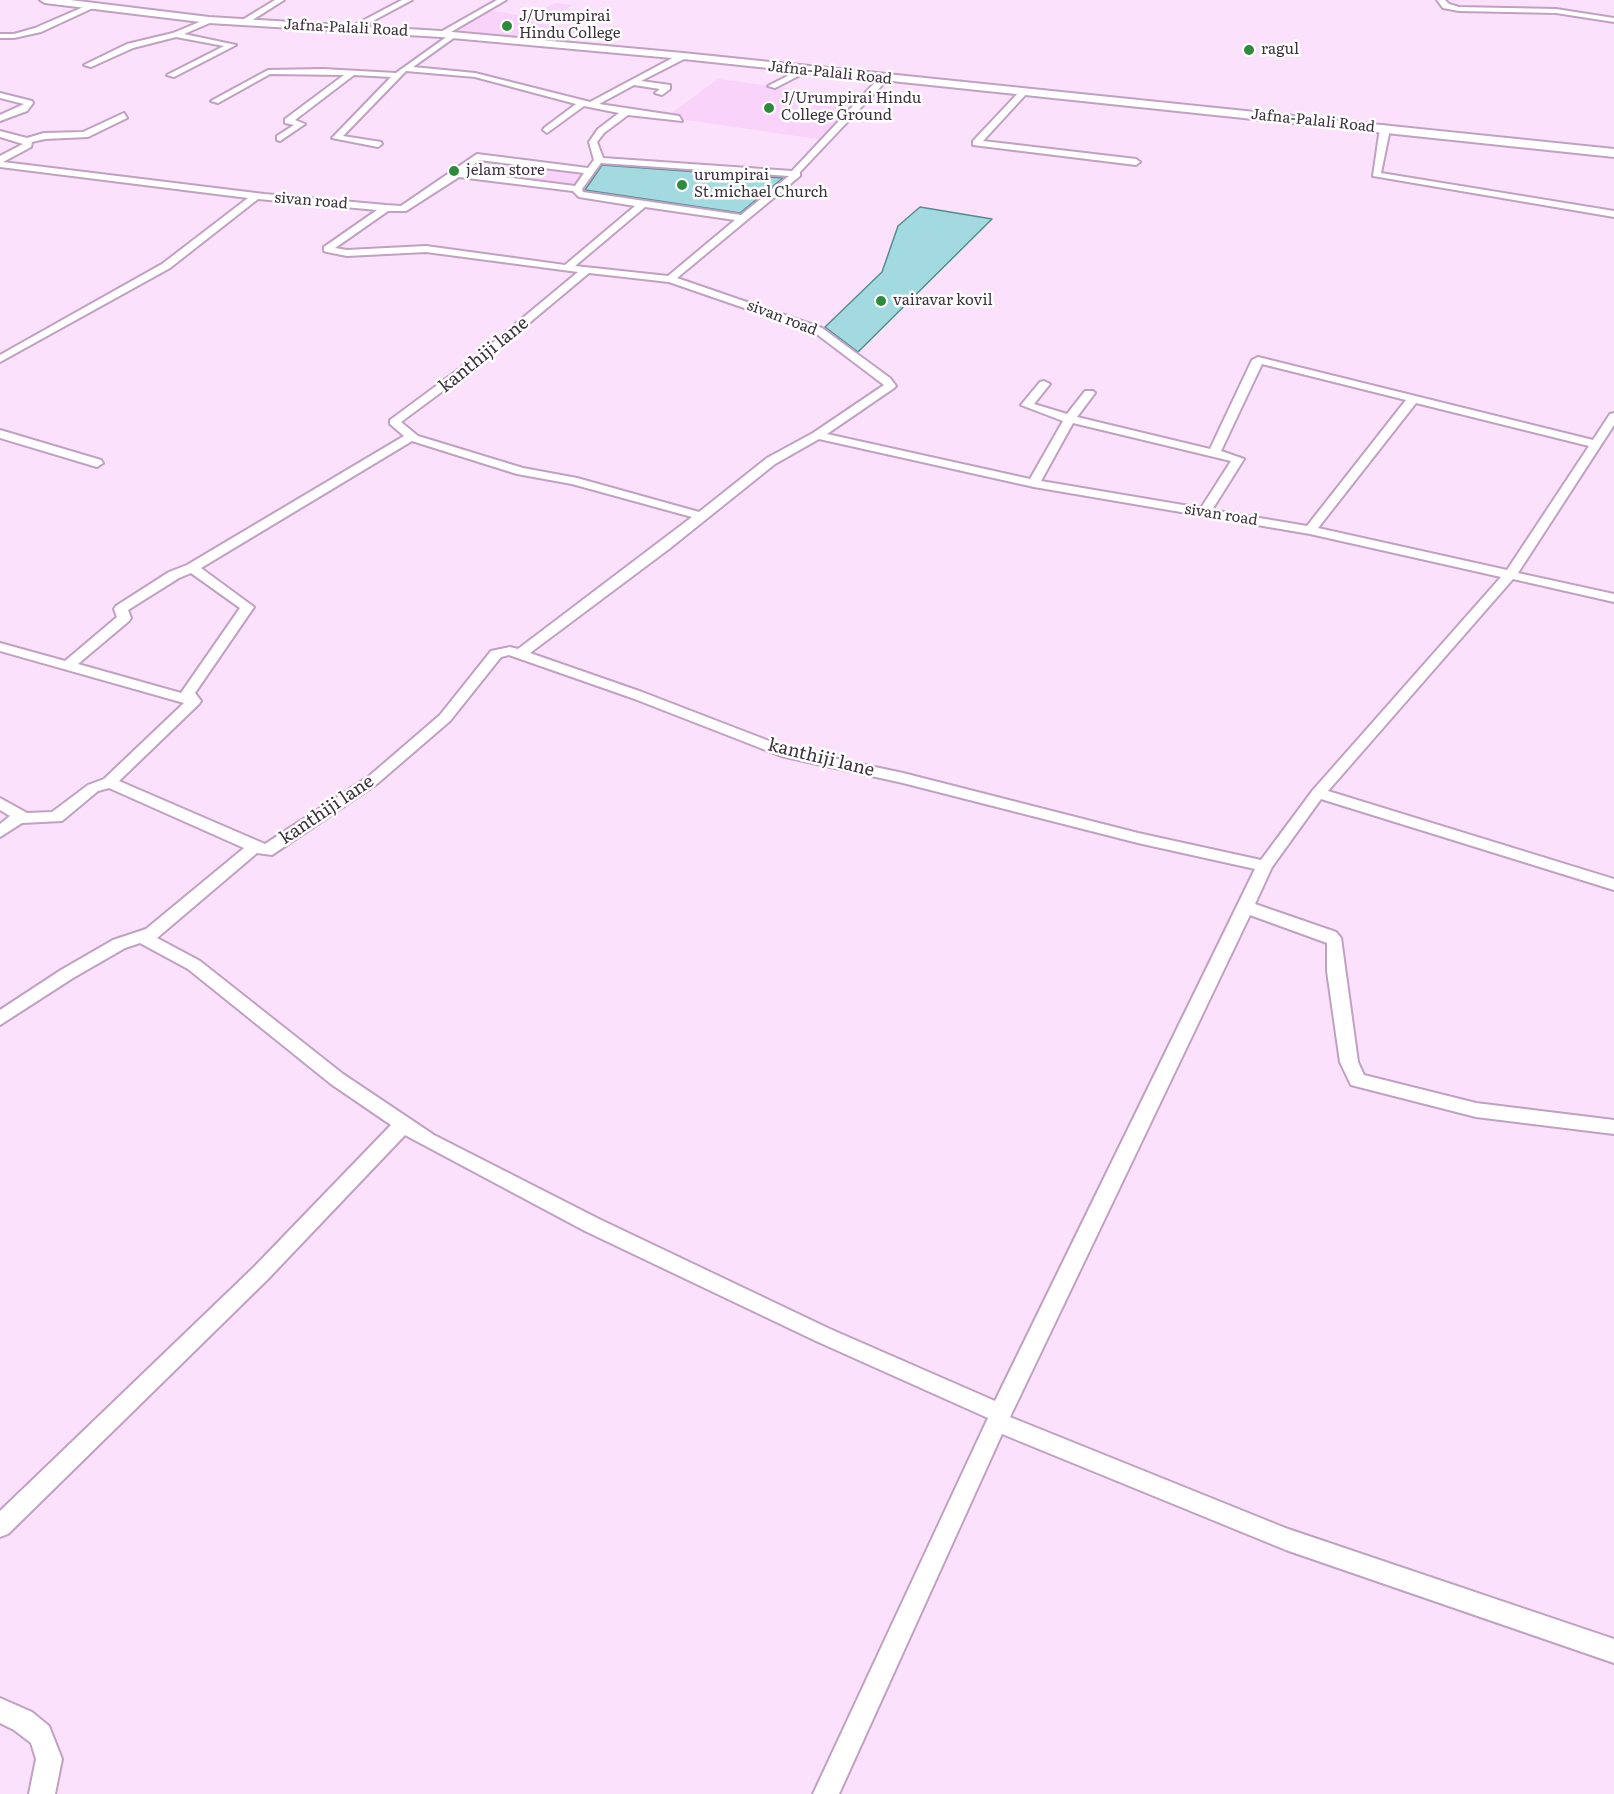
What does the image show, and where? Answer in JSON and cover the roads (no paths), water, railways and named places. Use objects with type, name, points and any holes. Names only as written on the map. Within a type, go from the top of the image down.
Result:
[{"type":"main road","name":"Jafna-Palali Road","points":[[45,0],[209,20],[447,34],[683,56],[1614,153]]},
{"type":"street","points":[[243,22],[280,0]]},
{"type":"street","points":[[351,29],[408,0]]},
{"type":"street","points":[[378,144],[332,141],[397,75],[447,34],[502,0]]},
{"type":"street","points":[[1441,0],[1446,6],[1459,9],[1556,11],[1614,20]]},
{"type":"street","points":[[0,36],[14,36],[38,30],[91,7]]},
{"type":"street","points":[[88,65],[130,46],[176,34],[209,20]]},
{"type":"street","points":[[171,75],[232,45],[176,34]]},
{"type":"street","points":[[547,130],[586,104],[634,83],[683,56]]},
{"type":"street","points":[[406,69],[475,75],[586,104],[679,119]]},
{"type":"street","points":[[772,86],[804,70]]},
{"type":"street","points":[[214,101],[268,72],[353,72],[397,75]]},
{"type":"street","points":[[280,138],[301,124],[288,121],[353,72]]},
{"type":"street","points":[[794,174],[884,78]]},
{"type":"street","points":[[660,93],[676,82]]},
{"type":"street","points":[[634,83],[667,87]]},
{"type":"street","points":[[1024,92],[976,143],[1136,162]]},
{"type":"street","points":[[0,95],[29,103],[24,109],[0,118]]},
{"type":"street","points":[[599,160],[593,142],[601,131],[626,112]]},
{"type":"street","points":[[0,134],[27,141],[44,136],[85,135],[124,117]]},
{"type":"street","points":[[1384,128],[1385,134],[1376,174],[1614,214]]},
{"type":"street","points":[[0,162],[28,145],[27,141]]},
{"type":"street","points":[[386,208],[403,209],[457,174],[477,157],[590,171]]},
{"type":"street","points":[[599,160],[794,174]]},
{"type":"street","points":[[577,189],[599,160]]},
{"type":"street","name":"sivan road","points":[[0,162],[256,196],[386,208]]},
{"type":"street","points":[[457,174],[577,189]]},
{"type":"street","points":[[670,279],[797,174],[794,174]]},
{"type":"street","points":[[577,189],[579,194],[743,218]]},
{"type":"street","points":[[0,359],[166,266],[256,196]]},
{"type":"street","points":[[569,266],[643,204]]},
{"type":"street","name":"sivan road","points":[[386,208],[327,249],[347,253],[426,249],[505,261],[569,266],[670,279],[818,330],[886,380],[890,386],[817,435]]},
{"type":"street","name":"kanthiji lane","points":[[410,437],[412,436],[394,422],[473,364],[587,270]]},
{"type":"street","points":[[1214,453],[1258,360],[1596,444]]},
{"type":"street","points":[[1044,384],[1027,405],[1070,419],[1238,459],[1204,513]]},
{"type":"street","points":[[1034,483],[1070,419],[1089,393]]},
{"type":"street","points":[[1310,530],[1412,400]]},
{"type":"street","points":[[826,1794],[999,1418],[1265,866],[1318,793],[1510,575],[1614,416]]},
{"type":"street","points":[[0,434],[97,463]]},
{"type":"street","points":[[520,654],[771,461],[817,435]]},
{"type":"street","name":"sivan road","points":[[817,435],[1034,483],[1310,530],[1614,598]]},
{"type":"street","points":[[66,667],[124,618],[121,609],[410,437],[521,471],[573,481],[701,516]]},
{"type":"street","points":[[192,568],[247,607],[188,693],[194,701]]},
{"type":"street","points":[[0,647],[194,701]]},
{"type":"street","name":"kanthiji lane","points":[[109,782],[266,851],[373,780],[445,718],[496,654],[510,651],[637,695],[786,753],[903,778],[1138,838],[1265,866]]},
{"type":"street","points":[[0,832],[18,818],[56,817],[93,788],[109,782],[194,701]]},
{"type":"street","points":[[1318,793],[1614,885]]},
{"type":"street","points":[[0,803],[26,819]]},
{"type":"street","points":[[0,1019],[67,974],[119,944],[152,933],[255,847]]},
{"type":"street","points":[[1245,907],[1330,936],[1335,942],[1336,971],[1350,1062],[1358,1080],[1476,1110],[1614,1126]]},
{"type":"street","points":[[142,937],[194,965],[337,1079],[427,1140],[602,1229],[999,1418],[1286,1539],[1614,1651]]},
{"type":"street","points":[[0,1526],[261,1273],[404,1124]]},
{"type":"street","points":[[0,1710],[23,1721],[40,1735],[49,1759],[46,1784],[42,1794]]},
{"type":"place","name":"J/Urumpirai Hindu College","points":[[507,26]]},
{"type":"place","name":"ragul","points":[[1249,50]]},
{"type":"place","name":"J/Urumpirai Hindu College Ground","points":[[769,108]]},
{"type":"place","name":"jelam store","points":[[454,171]]},
{"type":"place","name":"urumpirai St.michael Church","points":[[682,185]]},
{"type":"place","name":"vairavar kovil","points":[[881,301]]}]
